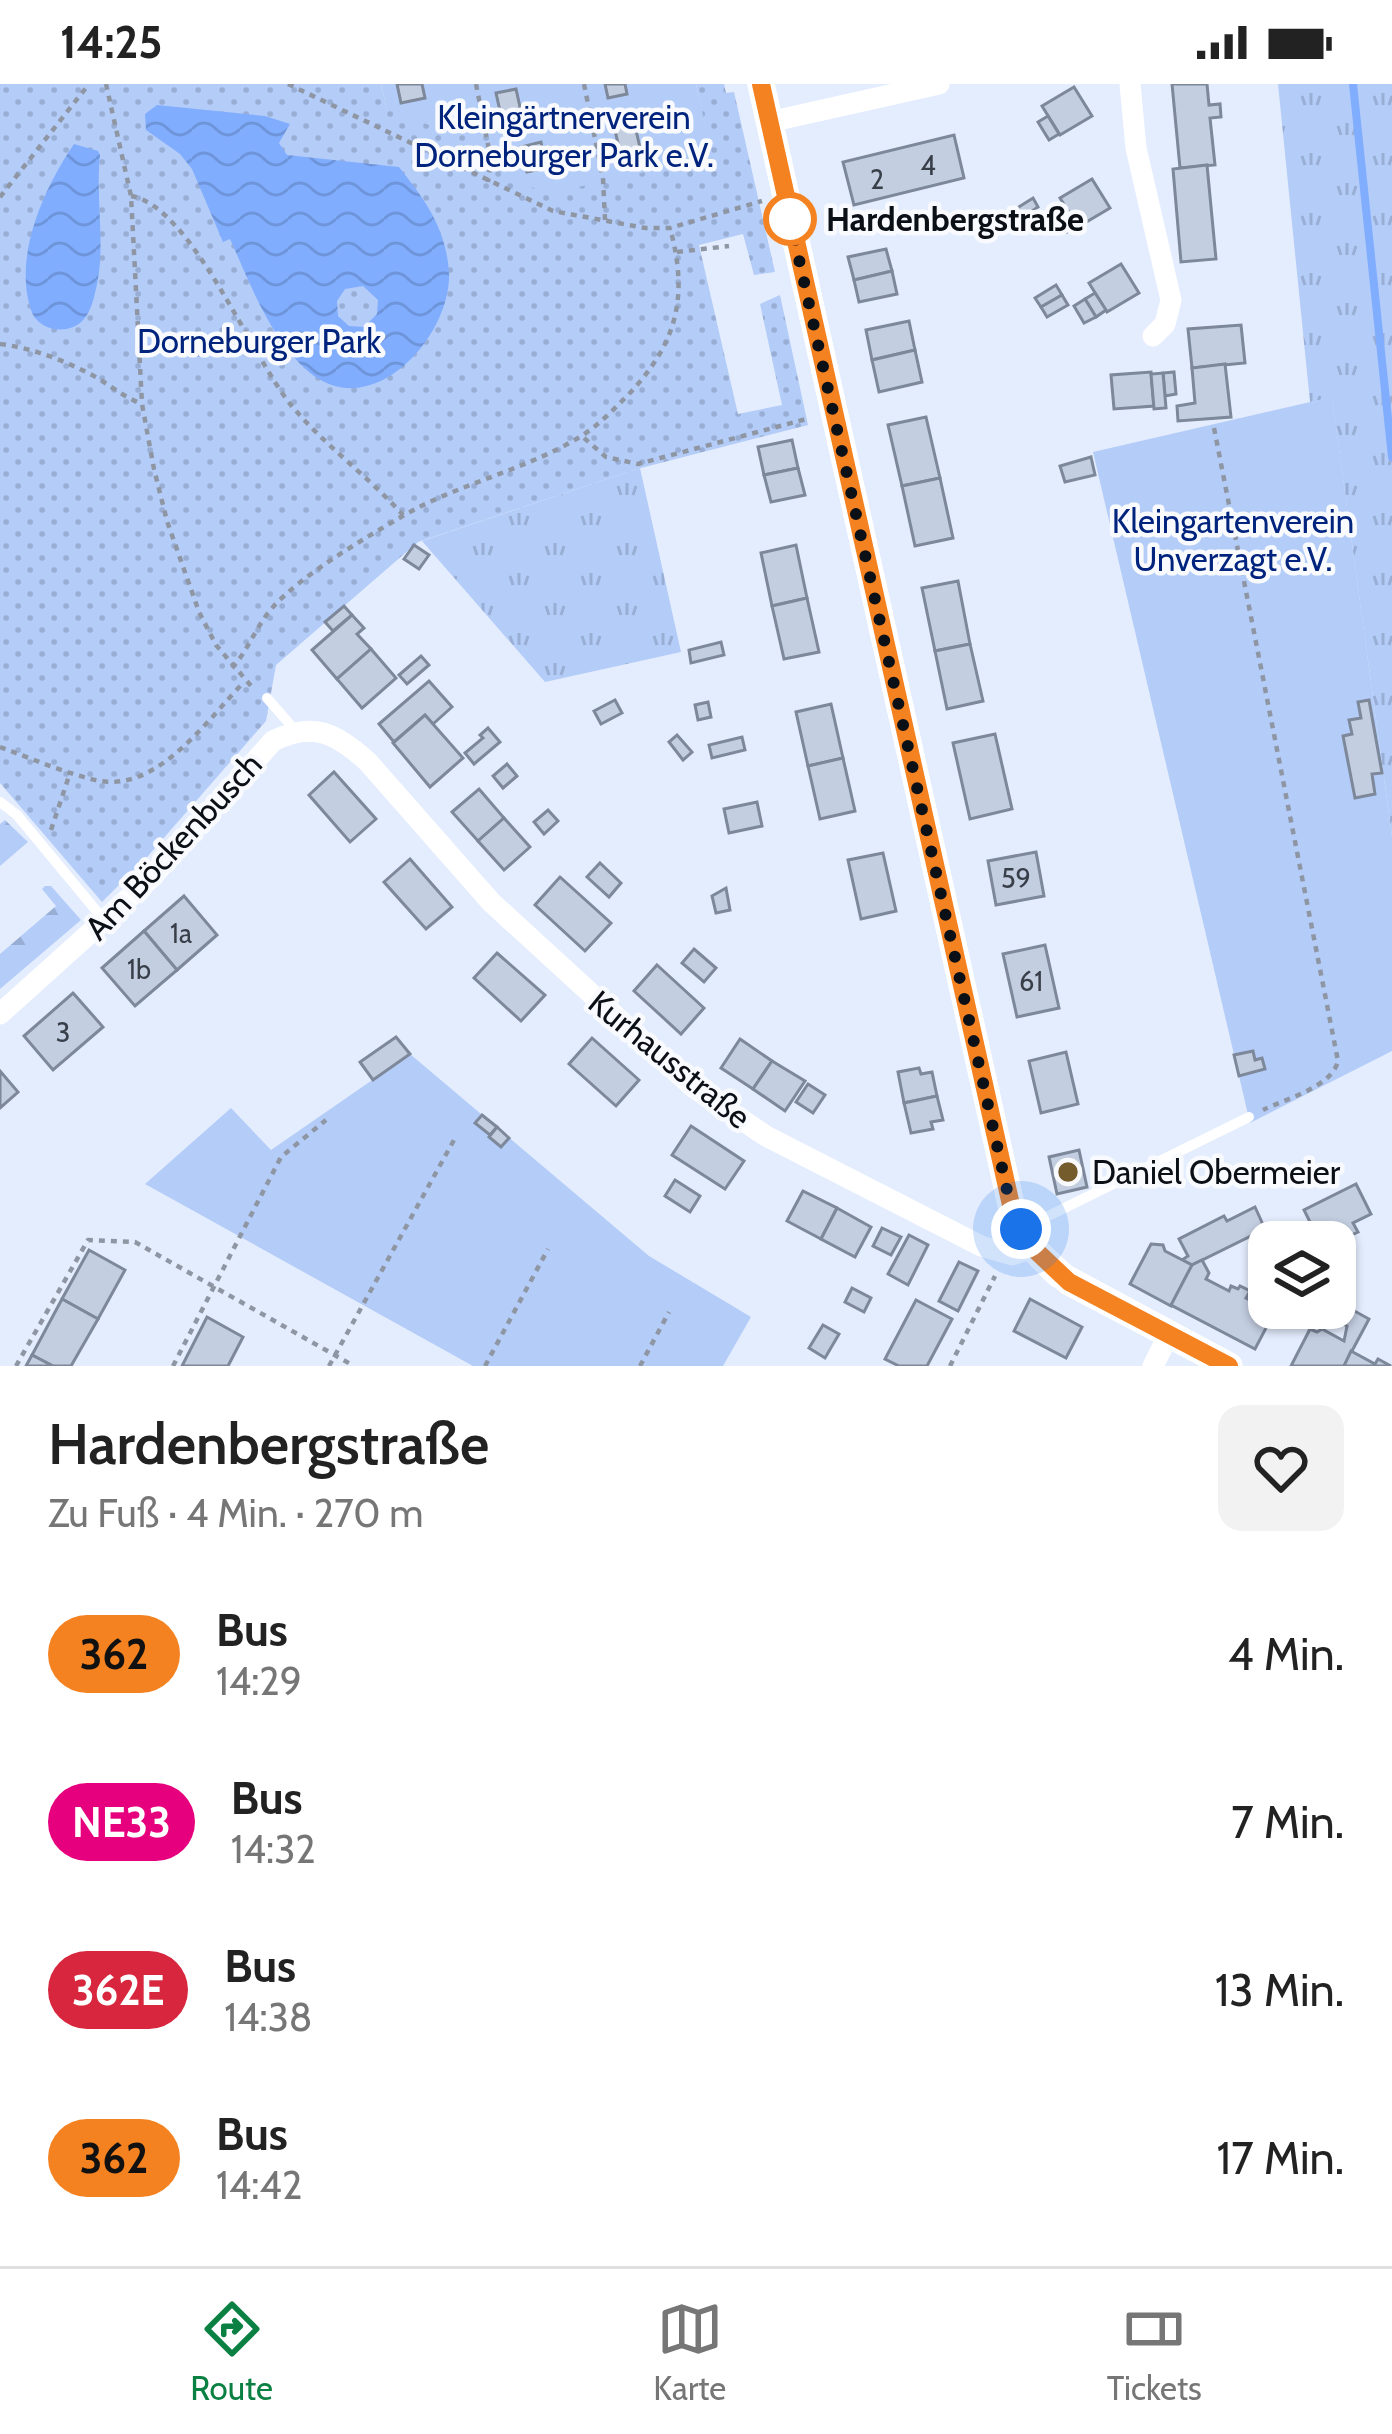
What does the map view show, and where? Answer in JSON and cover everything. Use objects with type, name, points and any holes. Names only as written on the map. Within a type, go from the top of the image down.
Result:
[{"type":"street","points":[[760,84],[1019,1244]]},
{"type":"street","points":[[769,122],[939,84]]},
{"type":"street","points":[[1130,84],[1136,148],[1171,299],[1166,324],[1153,336]]},
{"type":"street","name":"Kurhausstraße","points":[[295,730],[330,735],[349,745],[491,902],[694,1087],[766,1136],[962,1237],[1019,1244],[1069,1282],[1229,1366]]},
{"type":"street","name":"Am Böckenbusch","points":[[0,1014],[106,922],[183,843],[253,759],[272,741],[295,730]]},
{"type":"street","points":[[1153,1366],[1169,1334]]},
{"type":"lane","points":[[266,698],[295,730]]},
{"type":"lane","points":[[0,802],[106,922]]},
{"type":"lane","points":[[1019,1244],[1249,1117]]},
{"type":"path","points":[[0,197],[89,84]]},
{"type":"path","points":[[106,84],[131,196],[142,404],[167,521],[199,612],[232,668],[266,698]]},
{"type":"path","points":[[288,84],[554,211],[670,228],[785,194]]},
{"type":"path","points":[[476,84],[491,160],[488,182]]},
{"type":"path","points":[[584,84],[603,178],[605,221]]},
{"type":"path","points":[[131,196],[144,198],[181,228],[289,403],[404,516]]},
{"type":"path","points":[[232,668],[276,603],[404,516],[582,436],[637,385],[671,335],[678,310],[670,228]]},
{"type":"path","points":[[676,253],[729,246]]},
{"type":"path","points":[[0,344],[49,355],[142,404]]},
{"type":"path","points":[[582,436],[606,458],[638,464],[833,412]]},
{"type":"path","points":[[1214,428],[1338,1061],[1328,1079],[1249,1117]]},
{"type":"path","points":[[0,747],[105,782],[130,780],[153,771],[244,682]]},
{"type":"path","points":[[42,846],[70,772]]},
{"type":"path","points":[[173,1366],[280,1157],[326,1120]]},
{"type":"path","points":[[329,1366],[454,1140]]},
{"type":"path","points":[[16,1366],[88,1240],[134,1242],[354,1366]]},
{"type":"path","points":[[950,1366],[1019,1244]]},
{"type":"path","points":[[485,1366],[548,1249]]},
{"type":"path","points":[[640,1366],[669,1312]]},
{"type":"green space","name":"Dorneburger Park","points":[[0,84],[381,84],[386,106],[494,112],[502,147],[711,156],[696,84],[724,84],[726,93],[734,92],[775,272],[754,275],[743,234],[699,245],[738,414],[782,405],[760,304],[780,295],[808,425],[637,469],[418,542],[276,665],[266,721],[102,902],[0,783]]},
{"type":"green space","name":"Kleingärtnerverein Dorneburger Park e.V.","points":[[381,84],[696,84],[712,157],[547,194],[518,181],[509,146],[501,148],[494,113],[431,126],[386,106]]},
{"type":"green space","points":[[1278,84],[1392,84],[1392,836],[1332,398],[1310,402]]},
{"type":"green space","name":"Kleingartenverein Unverzagt e.V.","points":[[1332,397],[1392,836],[1392,1051],[1250,1123],[1093,452]]},
{"type":"green space","points":[[640,468],[681,652],[545,682],[422,541]]},
{"type":"green space","points":[[5,820],[28,842],[0,866],[0,824]]},
{"type":"green space","points":[[51,886],[81,920],[0,989],[0,954],[56,906],[42,889]]},
{"type":"green space","points":[[410,1054],[649,1256],[751,1317],[723,1366],[473,1366],[145,1184],[231,1108],[271,1150]]},
{"type":"water","points":[[157,105],[265,116],[290,124],[279,143],[287,155],[399,167],[433,215],[447,256],[446,297],[423,346],[382,381],[358,388],[333,386],[309,372],[272,328],[230,239],[223,242],[192,169],[180,154],[146,130],[145,114]],"holes":[[[363,286],[378,300],[377,314],[364,327],[349,326],[338,316],[337,301],[345,289]]]},
{"type":"water","points":[[74,144],[100,155],[98,276],[84,319],[71,328],[55,329],[40,323],[31,310],[26,267],[42,202]]},
{"type":"building","points":[[397,84],[422,84],[425,98],[401,103]]},
{"type":"building","points":[[605,84],[625,84],[627,94],[608,98]]},
{"type":"building","points":[[1172,84],[1207,84],[1209,105],[1220,104],[1221,117],[1210,118],[1215,165],[1180,168]]},
{"type":"building","points":[[1074,87],[1092,116],[1060,135],[1042,106]]},
{"type":"building","points":[[516,89],[522,116],[502,120],[496,93]]},
{"type":"building","points":[[1048,116],[1059,134],[1049,140],[1038,122]]},
{"type":"building","points":[[634,121],[640,148],[620,152],[614,126]]},
{"type":"building","points":[[954,135],[964,178],[854,205],[843,162]]},
{"type":"building","points":[[541,142],[546,168],[527,172],[521,147]]},
{"type":"building","points":[[1207,165],[1216,259],[1181,262],[1173,169]]},
{"type":"building","points":[[1092,179],[1110,208],[1078,227],[1060,198]]},
{"type":"building","points":[[1033,198],[1038,207],[1020,219],[1014,210]]},
{"type":"building","points":[[1066,208],[1077,226],[1067,232],[1056,214]]},
{"type":"building","points":[[886,249],[892,271],[854,280],[848,257]]},
{"type":"building","points":[[1121,264],[1139,293],[1107,312],[1089,283]]},
{"type":"building","points":[[892,271],[897,294],[859,302],[854,280]]},
{"type":"building","points":[[1056,285],[1062,295],[1041,307],[1035,298]]},
{"type":"building","points":[[1095,293],[1106,310],[1096,317],[1085,299]]},
{"type":"building","points":[[1062,295],[1068,305],[1047,317],[1041,307]]},
{"type":"building","points":[[1085,299],[1096,317],[1084,323],[1074,306]]},
{"type":"building","points":[[909,321],[915,350],[872,360],[866,330]]},
{"type":"building","points":[[1241,325],[1245,363],[1192,368],[1188,329]]},
{"type":"building","points":[[915,350],[922,382],[879,392],[872,360]]},
{"type":"building","points":[[1225,364],[1231,417],[1178,421],[1177,406],[1195,403],[1192,368]]},
{"type":"building","points":[[1151,372],[1154,406],[1114,409],[1111,375]]},
{"type":"building","points":[[1174,372],[1176,394],[1165,396],[1163,373]]},
{"type":"building","points":[[1163,373],[1166,408],[1154,409],[1151,374]]},
{"type":"building","points":[[926,417],[940,478],[902,486],[888,425]]},
{"type":"building","points":[[792,440],[798,468],[764,475],[758,447]]},
{"type":"building","points":[[1091,457],[1095,475],[1065,482],[1060,466]]},
{"type":"building","points":[[798,468],[805,495],[771,502],[764,475]]},
{"type":"building","points":[[940,478],[953,538],[915,546],[902,486]]},
{"type":"building","points":[[414,545],[429,555],[419,569],[404,559]]},
{"type":"building","points":[[796,545],[807,598],[772,606],[761,553]]},
{"type":"building","points":[[958,581],[970,644],[935,651],[922,588]]},
{"type":"building","points":[[807,598],[819,652],[784,659],[772,606]]},
{"type":"building","points":[[344,606],[352,615],[333,631],[325,622]]},
{"type":"building","points":[[352,615],[364,628],[357,634],[371,649],[337,679],[312,650]]},
{"type":"building","points":[[721,642],[724,655],[691,663],[689,650]]},
{"type":"building","points":[[970,644],[983,701],[947,709],[935,651]]},
{"type":"building","points":[[371,649],[396,678],[362,708],[337,679]]},
{"type":"building","points":[[421,656],[429,665],[407,684],[399,675]]},
{"type":"building","points":[[429,681],[452,707],[433,724],[425,715],[394,742],[379,724]]},
{"type":"building","points":[[615,700],[622,713],[601,724],[594,711]]},
{"type":"building","points":[[1369,700],[1382,773],[1372,774],[1375,794],[1355,798],[1343,736],[1352,734],[1349,720],[1361,718],[1358,702]]},
{"type":"building","points":[[708,702],[711,717],[698,720],[695,705]]},
{"type":"building","points":[[831,704],[843,758],[808,766],[796,712]]},
{"type":"building","points":[[425,715],[463,758],[430,787],[393,743]]},
{"type":"building","points":[[488,728],[500,742],[474,764],[465,753]]},
{"type":"building","points":[[995,734],[1012,809],[970,819],[953,743]]},
{"type":"building","points":[[677,735],[692,752],[683,760],[669,742]]},
{"type":"building","points":[[742,737],[745,750],[712,758],[709,745]]},
{"type":"building","points":[[843,758],[855,811],[820,819],[808,766]]},
{"type":"building","points":[[507,764],[517,776],[503,788],[493,776]]},
{"type":"building","points":[[334,772],[376,819],[350,842],[309,795]]},
{"type":"building","points":[[479,789],[504,818],[478,841],[452,812]]},
{"type":"building","points":[[757,802],[762,826],[729,833],[724,809]]},
{"type":"building","points":[[548,810],[558,821],[544,834],[534,822]]},
{"type":"building","points":[[504,818],[530,847],[504,870],[478,841]]},
{"type":"building","points":[[1036,852],[1044,896],[996,905],[988,861]]},
{"type":"building","points":[[883,853],[896,911],[861,919],[848,860]]},
{"type":"building","points":[[410,859],[452,907],[426,929],[384,882]]},
{"type":"building","points":[[600,863],[621,883],[609,897],[587,877]]},
{"type":"building","points":[[560,877],[611,923],[585,951],[535,905]]},
{"type":"building","points":[[726,888],[730,910],[716,913],[712,896]]},
{"type":"building","points":[[184,896],[217,935],[177,970],[144,931]]},
{"type":"building","points":[[144,931],[177,970],[135,1006],[102,968]]},
{"type":"building","points":[[1045,945],[1059,1008],[1017,1017],[1003,954]]},
{"type":"building","points":[[694,949],[716,968],[704,982],[682,963]]},
{"type":"building","points":[[497,953],[545,995],[521,1021],[474,978]]},
{"type":"building","points":[[657,965],[704,1008],[681,1034],[634,991]]},
{"type":"building","points":[[73,993],[103,1027],[53,1070],[24,1036]]},
{"type":"building","points":[[396,1037],[410,1054],[373,1080],[360,1062]]},
{"type":"building","points":[[592,1038],[639,1080],[616,1106],[569,1064]]},
{"type":"building","points":[[740,1039],[772,1061],[753,1089],[721,1068]]},
{"type":"building","points":[[1253,1051],[1255,1060],[1262,1058],[1265,1069],[1239,1076],[1234,1055]]},
{"type":"building","points":[[1066,1052],[1078,1104],[1041,1113],[1029,1061]]},
{"type":"building","points":[[772,1061],[805,1081],[785,1111],[753,1089]]},
{"type":"building","points":[[919,1068],[921,1074],[932,1072],[937,1096],[904,1103],[898,1072]]},
{"type":"building","points":[[0,1071],[18,1092],[0,1108]]},
{"type":"building","points":[[808,1084],[825,1095],[813,1113],[796,1102]]},
{"type":"building","points":[[937,1096],[943,1120],[931,1122],[933,1129],[911,1133],[904,1103]]},
{"type":"building","points":[[482,1115],[497,1127],[490,1135],[475,1123]]},
{"type":"building","points":[[691,1126],[744,1161],[725,1189],[672,1155]]},
{"type":"building","points":[[497,1127],[509,1138],[501,1147],[489,1137]]},
{"type":"building","name":"Daniel Obermeier","points":[[1079,1150],[1087,1187],[1057,1194],[1049,1157]]},
{"type":"building","points":[[675,1180],[700,1196],[690,1212],[665,1196]]},
{"type":"building","points":[[1356,1184],[1371,1214],[1356,1222],[1310,1221],[1304,1210]]},
{"type":"building","points":[[803,1191],[837,1208],[821,1239],[787,1221]]},
{"type":"building","points":[[1255,1207],[1261,1221],[1248,1221],[1248,1237],[1192,1265],[1182,1260],[1188,1256],[1179,1239],[1224,1216],[1227,1221]]},
{"type":"building","points":[[837,1208],[871,1227],[855,1257],[821,1239]]},
{"type":"building","points":[[882,1228],[901,1237],[891,1255],[873,1246]]},
{"type":"building","points":[[909,1235],[928,1245],[908,1285],[888,1274]]},
{"type":"building","points":[[1151,1244],[1163,1245],[1165,1251],[1192,1265],[1171,1306],[1130,1284]]},
{"type":"building","points":[[89,1250],[125,1270],[98,1319],[62,1299]]},
{"type":"building","points":[[1202,1260],[1209,1273],[1206,1279],[1229,1291],[1231,1286],[1248,1290],[1248,1329],[1266,1329],[1255,1349],[1171,1305],[1192,1265]]},
{"type":"building","points":[[959,1262],[978,1271],[958,1311],[939,1301]]},
{"type":"building","points":[[852,1288],[871,1298],[864,1312],[845,1302]]},
{"type":"building","points":[[62,1299],[98,1319],[71,1366],[53,1366],[32,1355]]},
{"type":"building","points":[[1030,1299],[1082,1327],[1066,1358],[1014,1331]]},
{"type":"building","points":[[916,1300],[952,1319],[927,1366],[899,1366],[885,1359]]},
{"type":"building","points":[[1356,1312],[1369,1319],[1344,1366],[1291,1366],[1310,1329],[1322,1329],[1344,1341],[1346,1329],[1356,1329]]},
{"type":"building","points":[[207,1317],[243,1337],[228,1366],[182,1366]]},
{"type":"building","points":[[823,1325],[839,1334],[825,1358],[809,1348]]},
{"type":"building","points":[[1351,1351],[1375,1364],[1378,1359],[1391,1366],[1344,1366]]},
{"type":"building","points":[[32,1355],[53,1366],[26,1366]]},
{"type":"waterway","points":[[1353,84],[1392,457]]},
{"type":"bus line","name":"362","points":[[761,84],[1013,1214],[1032,1247],[1069,1282],[1229,1366]]},
{"type":"place","name":"Hardenbergstraße","points":[[790,219]]},
{"type":"place","name":"Daniel Obermeier","points":[[1068,1172]]},
{"type":"route","points":[[790,219],[1009,1199],[1021,1229]]}]
